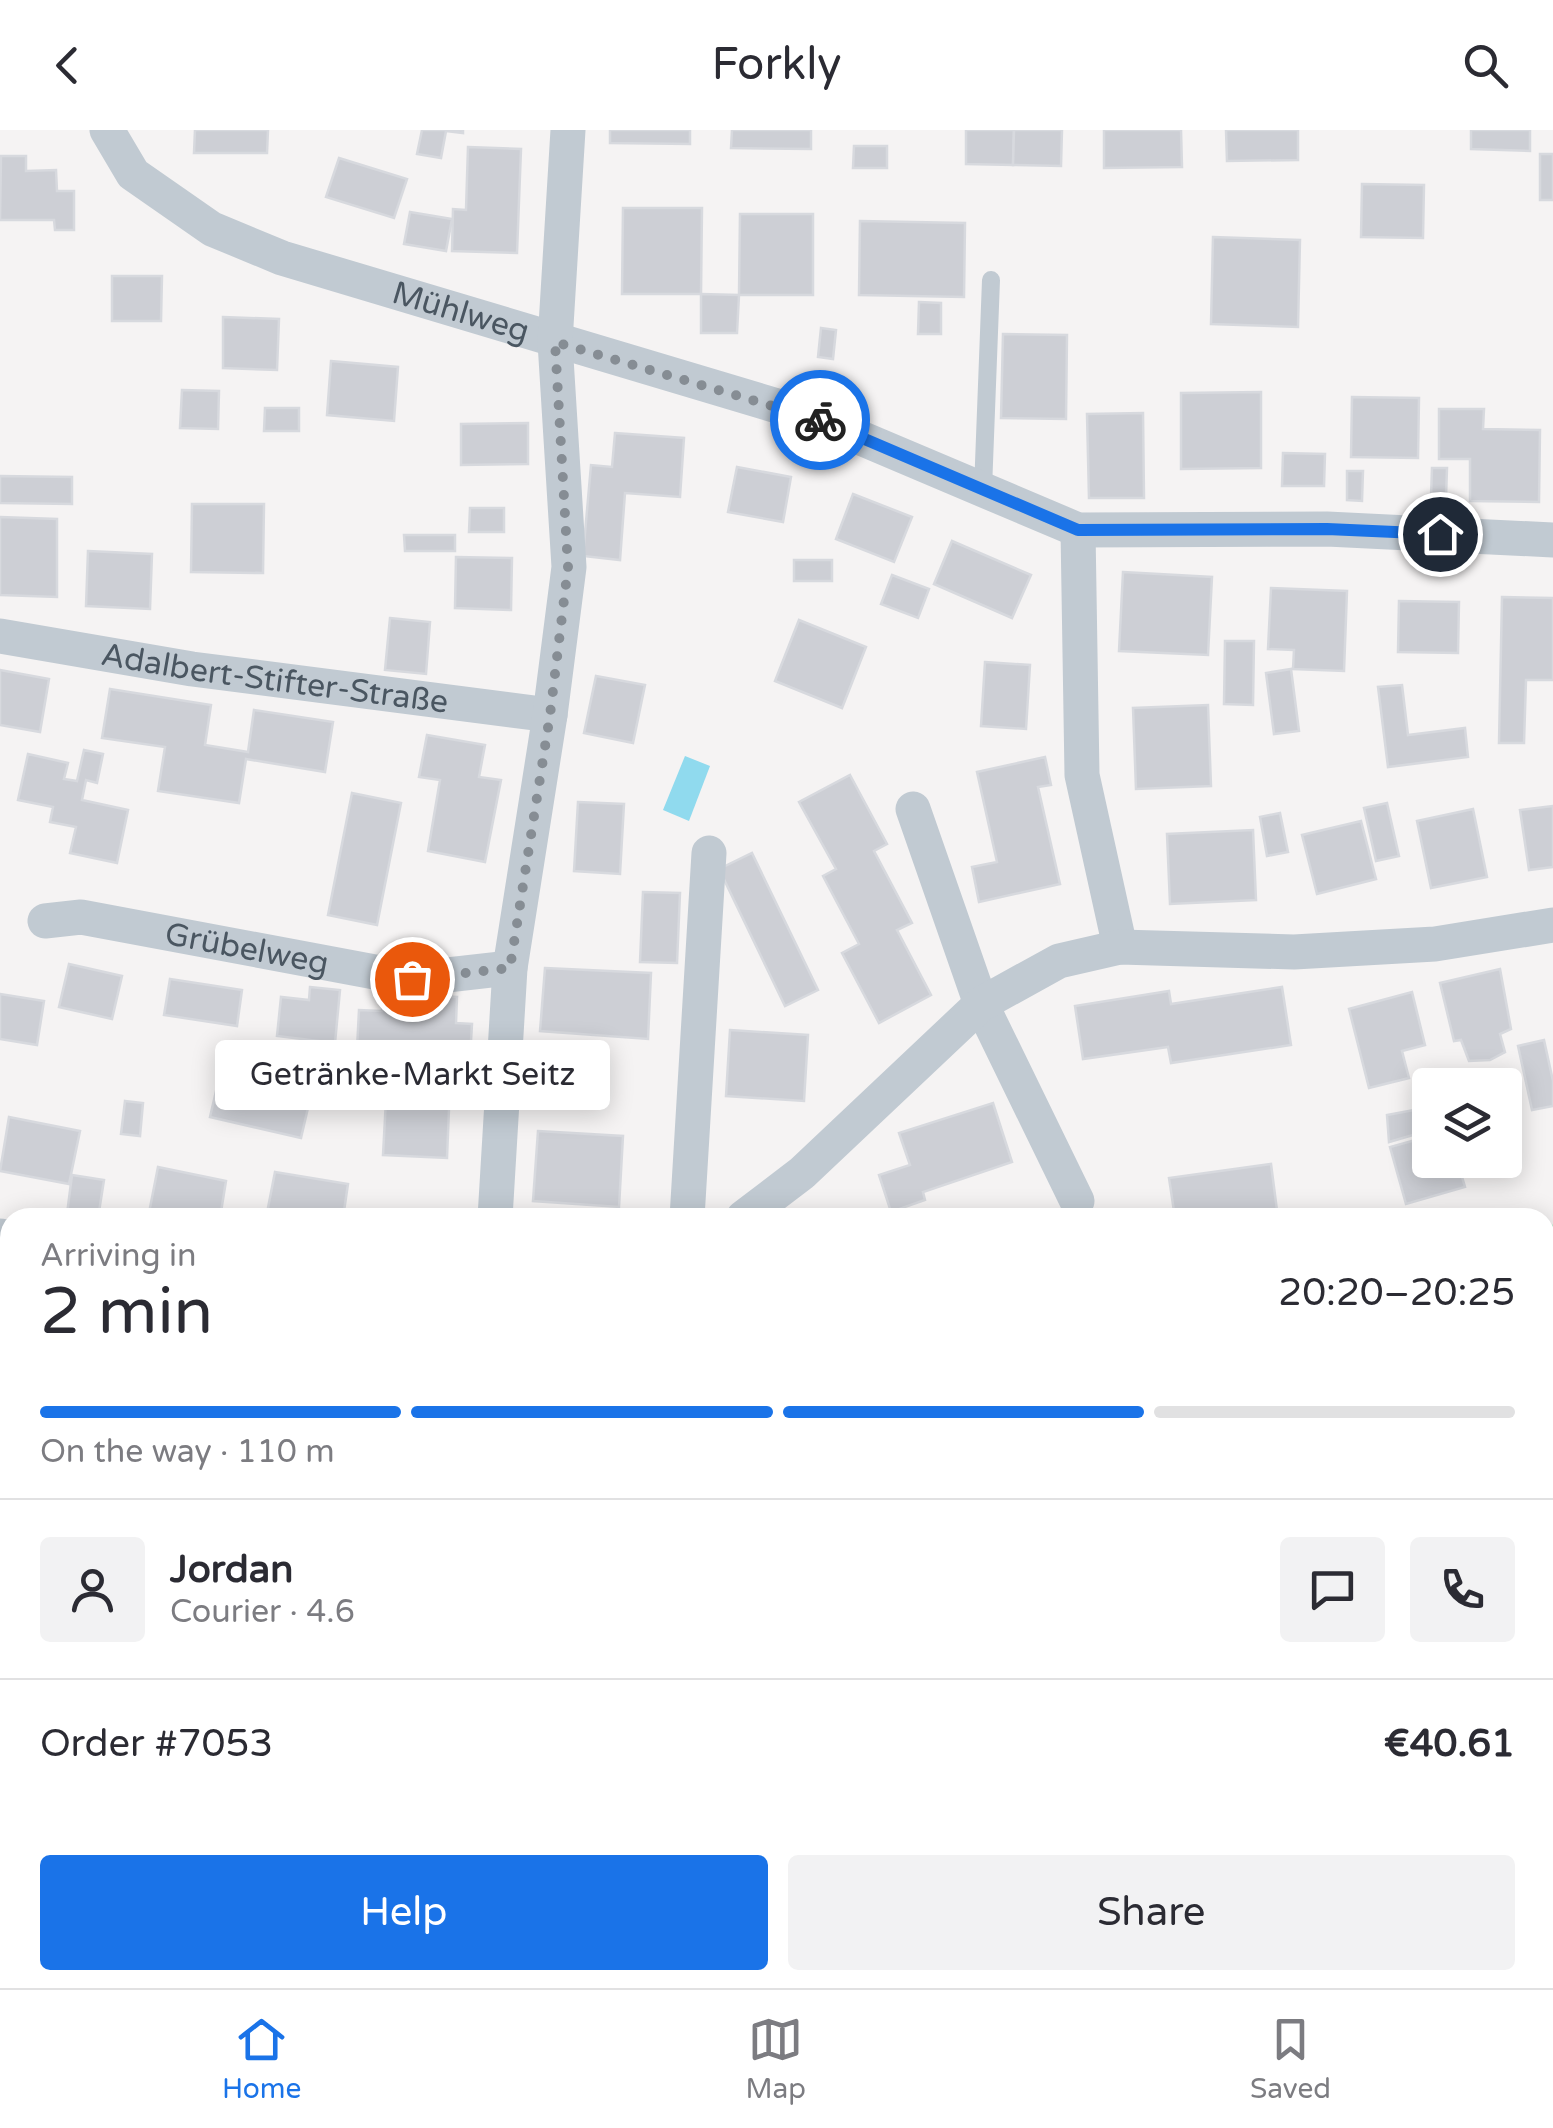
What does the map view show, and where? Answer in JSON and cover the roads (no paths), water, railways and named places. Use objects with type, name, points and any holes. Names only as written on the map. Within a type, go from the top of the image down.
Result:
[{"type":"street","name":"Mühlweg","points":[[107,130],[133,174],[212,229],[282,258],[804,414],[1078,530],[1327,529],[1553,540]]},
{"type":"street","points":[[496,1208],[510,968],[550,715],[568,567],[555,342],[568,130]]},
{"type":"street","points":[[1078,530],[1082,775],[1120,947]]},
{"type":"street","name":"Adalbert-Stifter-Straße","points":[[0,636],[192,670],[550,715]]},
{"type":"street","points":[[912,808],[981,1004],[1077,1201]]},
{"type":"street","points":[[688,1208],[709,853]]},
{"type":"street","name":"Grübelweg","points":[[45,921],[81,917],[412,979],[510,968]]},
{"type":"street","points":[[755,1208],[802,1173],[981,1004],[1059,961],[1120,947],[1294,952],[1435,944],[1553,924]]},
{"type":"lane","points":[[983,490],[991,280]]},
{"type":"water","points":[[685,756],[710,766],[689,821],[663,810]]},
{"type":"place","name":"Getränke-Markt Seitz","points":[[412,979]]}]
